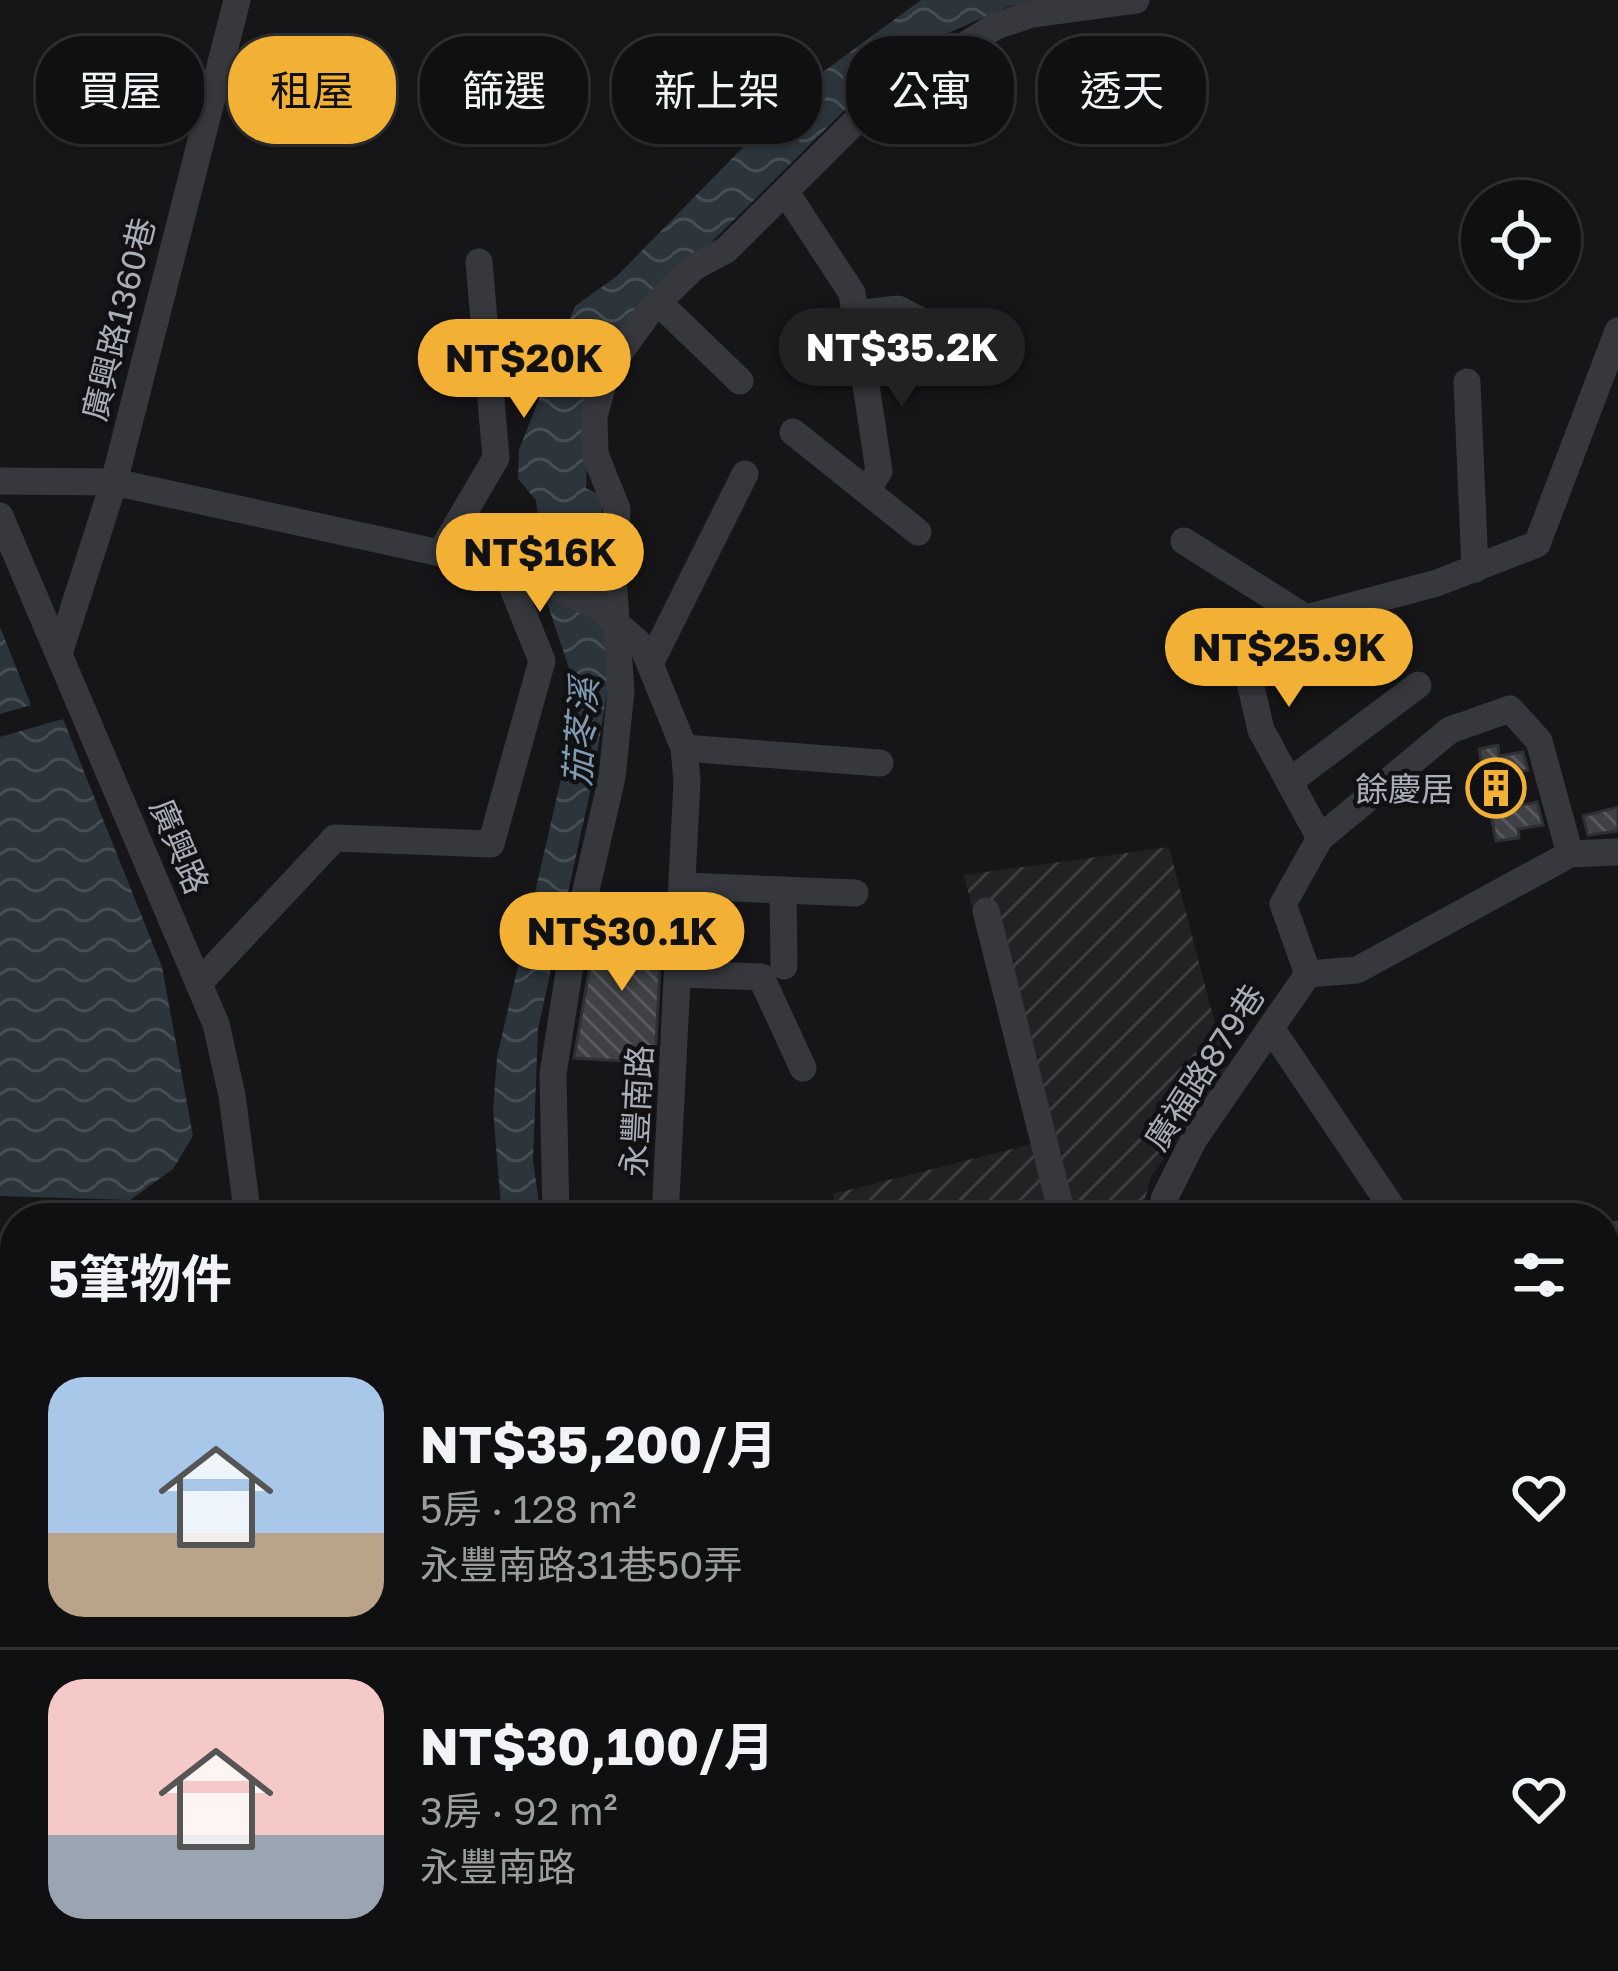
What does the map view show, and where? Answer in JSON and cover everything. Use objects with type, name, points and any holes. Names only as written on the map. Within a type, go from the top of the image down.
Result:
[{"type":"street","name":"廣興路1360巷","points":[[59,654],[114,482],[237,0]]},
{"type":"street","points":[[556,1203],[554,1074],[574,947],[611,776],[621,691],[608,615],[617,509],[595,454],[594,416],[607,370],[658,302],[787,194],[866,111],[959,45],[1032,14],[1136,0]]},
{"type":"street","points":[[787,194],[852,293],[878,471],[867,491]]},
{"type":"street","points":[[441,552],[496,458],[479,262]]},
{"type":"street","points":[[658,302],[740,381]]},
{"type":"street","points":[[856,314],[898,310],[954,338]]},
{"type":"street","points":[[1570,854],[1539,741],[1510,710],[1450,730],[1320,838],[1261,730],[1250,678],[1306,618],[1474,569],[1537,544],[1618,332]]},
{"type":"street","points":[[1467,382],[1474,569]]},
{"type":"street","points":[[793,433],[917,532]]},
{"type":"street","points":[[650,664],[746,474]]},
{"type":"street","points":[[0,481],[114,482],[441,552],[504,566],[608,615]]},
{"type":"street","name":"廣興路","points":[[0,516],[216,1024],[232,1095],[246,1203]]},
{"type":"street","points":[[1184,541],[1306,618]]},
{"type":"street","points":[[199,983],[335,838],[491,844],[542,661],[504,566]]},
{"type":"street","name":"永豐南路","points":[[608,615],[650,664],[684,748],[684,886],[666,1203]]},
{"type":"street","points":[[1289,782],[1418,685]]},
{"type":"street","points":[[684,748],[880,763]]},
{"type":"street","name":"廣福路879巷","points":[[1165,1203],[1194,1139],[1308,974],[1282,904],[1320,838]]},
{"type":"street","points":[[1308,974],[1357,970],[1570,854],[1618,852]]},
{"type":"street","points":[[684,886],[855,893]]},
{"type":"street","points":[[783,890],[784,966]]},
{"type":"street","points":[[986,911],[1059,1203]]},
{"type":"street","points":[[680,974],[761,977],[803,1068]]},
{"type":"street","points":[[1270,1028],[1389,1203]]},
{"type":"shaded area","points":[[1169,847],[1227,1070],[1151,1177],[1144,1203],[835,1203],[833,1194],[1032,1144],[964,875]]},
{"type":"water","points":[[921,0],[1052,0],[1010,6],[941,36],[872,36]]},
{"type":"water","points":[[846,55],[846,109],[822,133],[822,73]]},
{"type":"water","name":"茄苳溪","points":[[746,144],[811,144],[648,305],[588,438],[586,488],[603,497],[598,555],[613,658],[592,783],[538,1029],[533,1160],[539,1203],[501,1203],[493,1110],[497,1057],[570,740],[569,668],[523,531],[538,517],[536,500],[518,479],[519,450],[575,306],[617,276]]},
{"type":"water","points":[[0,627],[31,705],[0,714]]},
{"type":"water","points":[[63,719],[162,967],[193,1136],[173,1169],[130,1200],[0,1196],[0,737]]},
{"type":"building","name":"餘慶居","points":[[1498,745],[1499,756],[1523,752],[1528,770],[1505,775],[1510,807],[1537,802],[1543,825],[1518,829],[1519,838],[1496,841],[1479,749]]},
{"type":"building","points":[[1618,807],[1618,831],[1588,835],[1583,816]]},
{"type":"building","points":[[598,919],[662,927],[655,1063],[574,1058]]},
{"type":"place","name":"餘慶居","points":[[1496,788]]}]
